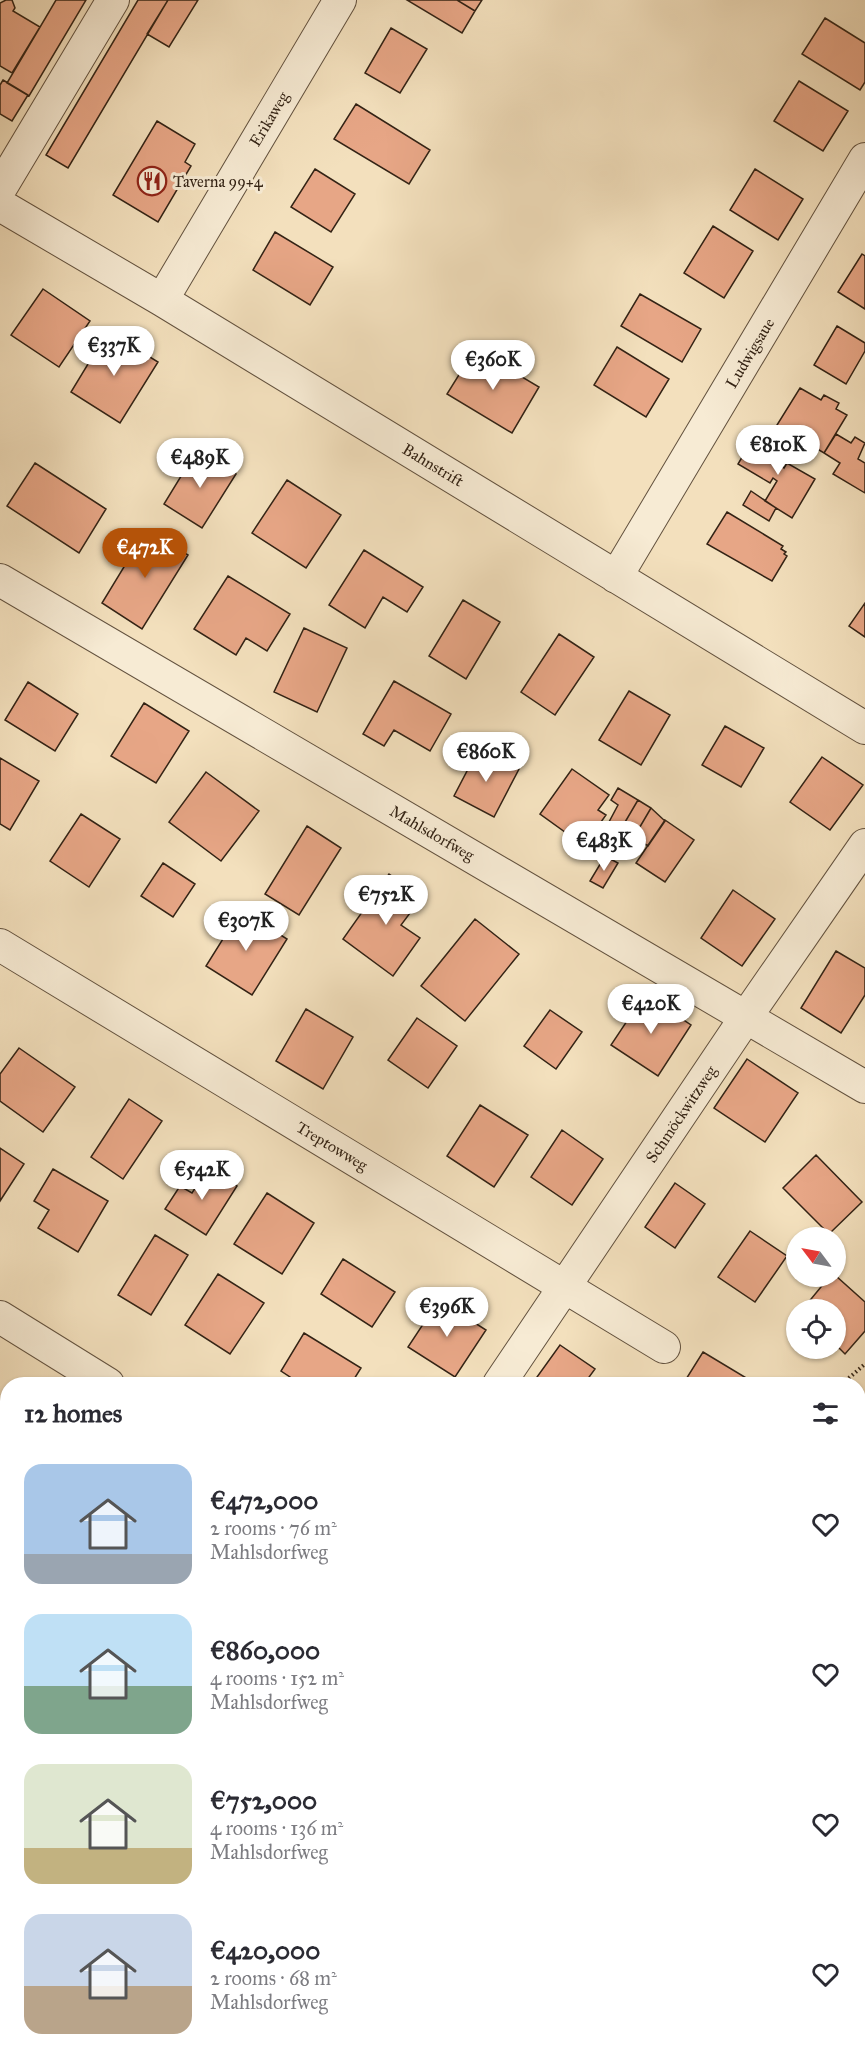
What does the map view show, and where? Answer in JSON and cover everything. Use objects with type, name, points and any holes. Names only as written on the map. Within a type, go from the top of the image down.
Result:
[{"type":"street","points":[[0,189],[113,0]]},
{"type":"street","name":"Erikaweg","points":[[162,300],[340,0]]},
{"type":"street","name":"Ludwigsaue","points":[[616,577],[865,159]]},
{"type":"street","name":"Bahnstrift","points":[[0,205],[162,300],[865,728]]},
{"type":"street","name":"Mahlsdorfweg","points":[[0,580],[865,1087]]},
{"type":"street","name":"Schmöckwitzweg","points":[[504,1377],[746,1017],[865,845]]},
{"type":"street","name":"Treptowweg","points":[[0,945],[664,1347]]},
{"type":"street","points":[[0,1317],[97,1377]]},
{"type":"path","points":[[850,1377],[865,1364]]},
{"type":"building","points":[[12,0],[15,8],[13,11],[40,27],[12,73],[0,66],[0,3]]},
{"type":"building","points":[[56,0],[86,0],[29,96],[7,83]]},
{"type":"building","points":[[138,0],[168,0],[68,168],[46,155]]},
{"type":"building","points":[[168,0],[198,0],[169,47],[147,34]]},
{"type":"building","points":[[407,0],[457,0],[475,11],[462,33]]},
{"type":"building","points":[[457,0],[482,0],[475,11]]},
{"type":"building","points":[[825,18],[865,43],[865,82],[860,90],[802,54]]},
{"type":"building","points":[[391,28],[427,49],[400,93],[365,73]]},
{"type":"building","points":[[3,80],[28,95],[12,121],[0,114],[0,85]]},
{"type":"building","points":[[799,81],[848,111],[823,151],[774,121]]},
{"type":"building","points":[[356,104],[430,150],[409,184],[334,139]]},
{"type":"building","name":"Taverna 99+4","points":[[157,121],[195,144],[185,162],[191,166],[158,222],[113,195]]},
{"type":"building","points":[[315,169],[355,194],[331,232],[291,207]]},
{"type":"building","points":[[755,169],[803,199],[778,240],[730,210]]},
{"type":"building","points":[[713,226],[753,251],[724,298],[684,273]]},
{"type":"building","points":[[275,232],[333,267],[310,305],[253,270]]},
{"type":"building","points":[[862,254],[865,256],[865,309],[838,292]]},
{"type":"building","points":[[43,289],[90,321],[59,367],[11,335]]},
{"type":"building","points":[[640,294],[701,329],[682,362],[621,326]]},
{"type":"building","points":[[837,326],[865,343],[865,351],[846,384],[814,365]]},
{"type":"building","points":[[108,331],[158,362],[120,423],[71,392]]},
{"type":"building","points":[[617,347],[669,379],[646,417],[594,385]]},
{"type":"building","points":[[475,349],[539,387],[512,433],[447,394]]},
{"type":"building","points":[[800,388],[821,400],[824,395],[839,403],[836,409],[847,415],[824,453],[777,425]]},
{"type":"building","points":[[836,434],[851,443],[855,437],[865,443],[858,459],[865,463],[865,493],[833,474],[840,463],[824,453]]},
{"type":"building","points":[[762,439],[787,453],[781,465],[784,468],[787,463],[815,479],[792,518],[765,501],[777,481],[773,478],[770,483],[738,464],[751,442],[758,447]]},
{"type":"building","points":[[197,450],[236,474],[202,528],[164,504]]},
{"type":"building","points":[[35,463],[106,509],[79,553],[7,506]]},
{"type":"building","points":[[287,480],[341,515],[306,568],[252,533]]},
{"type":"building","points":[[751,491],[776,508],[769,521],[743,505]]},
{"type":"building","points":[[727,512],[783,546],[781,549],[786,552],[784,554],[787,556],[772,581],[707,544]]},
{"type":"building","points":[[147,529],[188,555],[142,629],[102,603]]},
{"type":"building","points":[[364,550],[423,587],[407,612],[383,597],[365,628],[329,605]]},
{"type":"building","points":[[228,576],[290,614],[267,651],[246,638],[236,655],[194,629]]},
{"type":"building","points":[[463,600],[500,622],[466,679],[429,656]]},
{"type":"building","points":[[865,603],[865,637],[849,626]]},
{"type":"building","points":[[304,628],[347,648],[317,712],[274,692]]},
{"type":"building","points":[[559,634],[594,657],[555,715],[521,692]]},
{"type":"building","points":[[394,681],[451,714],[430,751],[394,730],[384,746],[363,734]]},
{"type":"building","points":[[28,682],[78,714],[55,751],[5,720]]},
{"type":"building","points":[[629,691],[670,715],[641,765],[599,740]]},
{"type":"building","points":[[144,703],[189,731],[156,783],[111,756]]},
{"type":"building","points":[[725,726],[764,748],[741,787],[702,765]]},
{"type":"building","points":[[479,748],[519,769],[494,817],[454,796]]},
{"type":"building","points":[[822,757],[863,785],[830,830],[790,802]]},
{"type":"building","points":[[0,758],[39,781],[10,830],[0,824]]},
{"type":"building","points":[[572,769],[609,795],[598,810],[606,815],[586,843],[578,837],[576,840],[540,814]]},
{"type":"building","points":[[206,772],[259,811],[221,861],[169,822]]},
{"type":"building","points":[[618,788],[638,800],[621,829],[609,822],[618,805],[611,800]]},
{"type":"building","points":[[638,800],[651,808],[634,837],[621,829]]},
{"type":"building","points":[[651,808],[665,821],[648,846],[634,837]]},
{"type":"building","points":[[81,814],[120,839],[89,887],[50,861]]},
{"type":"building","points":[[665,820],[694,840],[665,882],[636,863]]},
{"type":"building","points":[[307,826],[341,848],[299,915],[265,894]]},
{"type":"building","points":[[605,856],[618,863],[603,888],[590,881]]},
{"type":"building","points":[[163,863],[195,884],[173,917],[141,896]]},
{"type":"building","points":[[389,874],[422,897],[401,925],[420,938],[393,976],[343,939]]},
{"type":"building","points":[[733,890],[775,919],[742,966],[701,938]]},
{"type":"building","points":[[241,910],[287,939],[252,995],[206,966]]},
{"type":"building","points":[[475,919],[519,954],[465,1021],[421,986]]},
{"type":"building","points":[[836,951],[865,968],[865,995],[841,1033],[801,1008]]},
{"type":"building","points":[[645,994],[691,1025],[658,1076],[611,1045]]},
{"type":"building","points":[[306,1009],[353,1037],[323,1089],[276,1061]]},
{"type":"building","points":[[550,1010],[582,1032],[556,1069],[524,1046]]},
{"type":"building","points":[[417,1018],[457,1046],[428,1088],[388,1060]]},
{"type":"building","points":[[19,1048],[75,1087],[43,1132],[0,1101],[0,1074]]},
{"type":"building","points":[[747,1059],[798,1093],[765,1142],[714,1108]]},
{"type":"building","points":[[129,1099],[162,1121],[123,1179],[91,1157]]},
{"type":"building","points":[[480,1105],[528,1135],[494,1187],[447,1156]]},
{"type":"building","points":[[562,1130],[603,1159],[572,1205],[531,1177]]},
{"type":"building","points":[[0,1148],[24,1164],[0,1201]]},
{"type":"building","points":[[816,1155],[862,1202],[836,1227],[822,1227],[783,1188]]},
{"type":"building","points":[[208,1168],[237,1186],[206,1235],[165,1209],[180,1186],[192,1193]]},
{"type":"building","points":[[53,1169],[108,1201],[78,1252],[38,1228],[49,1210],[34,1201]]},
{"type":"building","points":[[675,1183],[705,1204],[675,1248],[645,1227]]},
{"type":"building","points":[[267,1193],[314,1223],[282,1274],[234,1244]]},
{"type":"building","points":[[750,1231],[786,1255],[755,1302],[718,1277]]},
{"type":"building","points":[[155,1235],[188,1255],[151,1315],[118,1295]]},
{"type":"building","points":[[343,1259],[395,1292],[372,1327],[321,1294]]},
{"type":"building","points":[[218,1274],[264,1303],[230,1354],[185,1325]]},
{"type":"building","points":[[846,1285],[865,1302],[865,1331],[846,1353],[846,1299],[811,1299],[821,1287],[846,1287]]},
{"type":"building","points":[[439,1300],[486,1330],[455,1377],[408,1347]]},
{"type":"building","points":[[304,1333],[361,1368],[355,1377],[290,1377],[281,1371]]},
{"type":"building","points":[[560,1345],[595,1369],[589,1377],[537,1377]]},
{"type":"building","points":[[703,1352],[745,1377],[687,1377]]},
{"type":"place","name":"Taverna 99+4","points":[[152,181]]}]
